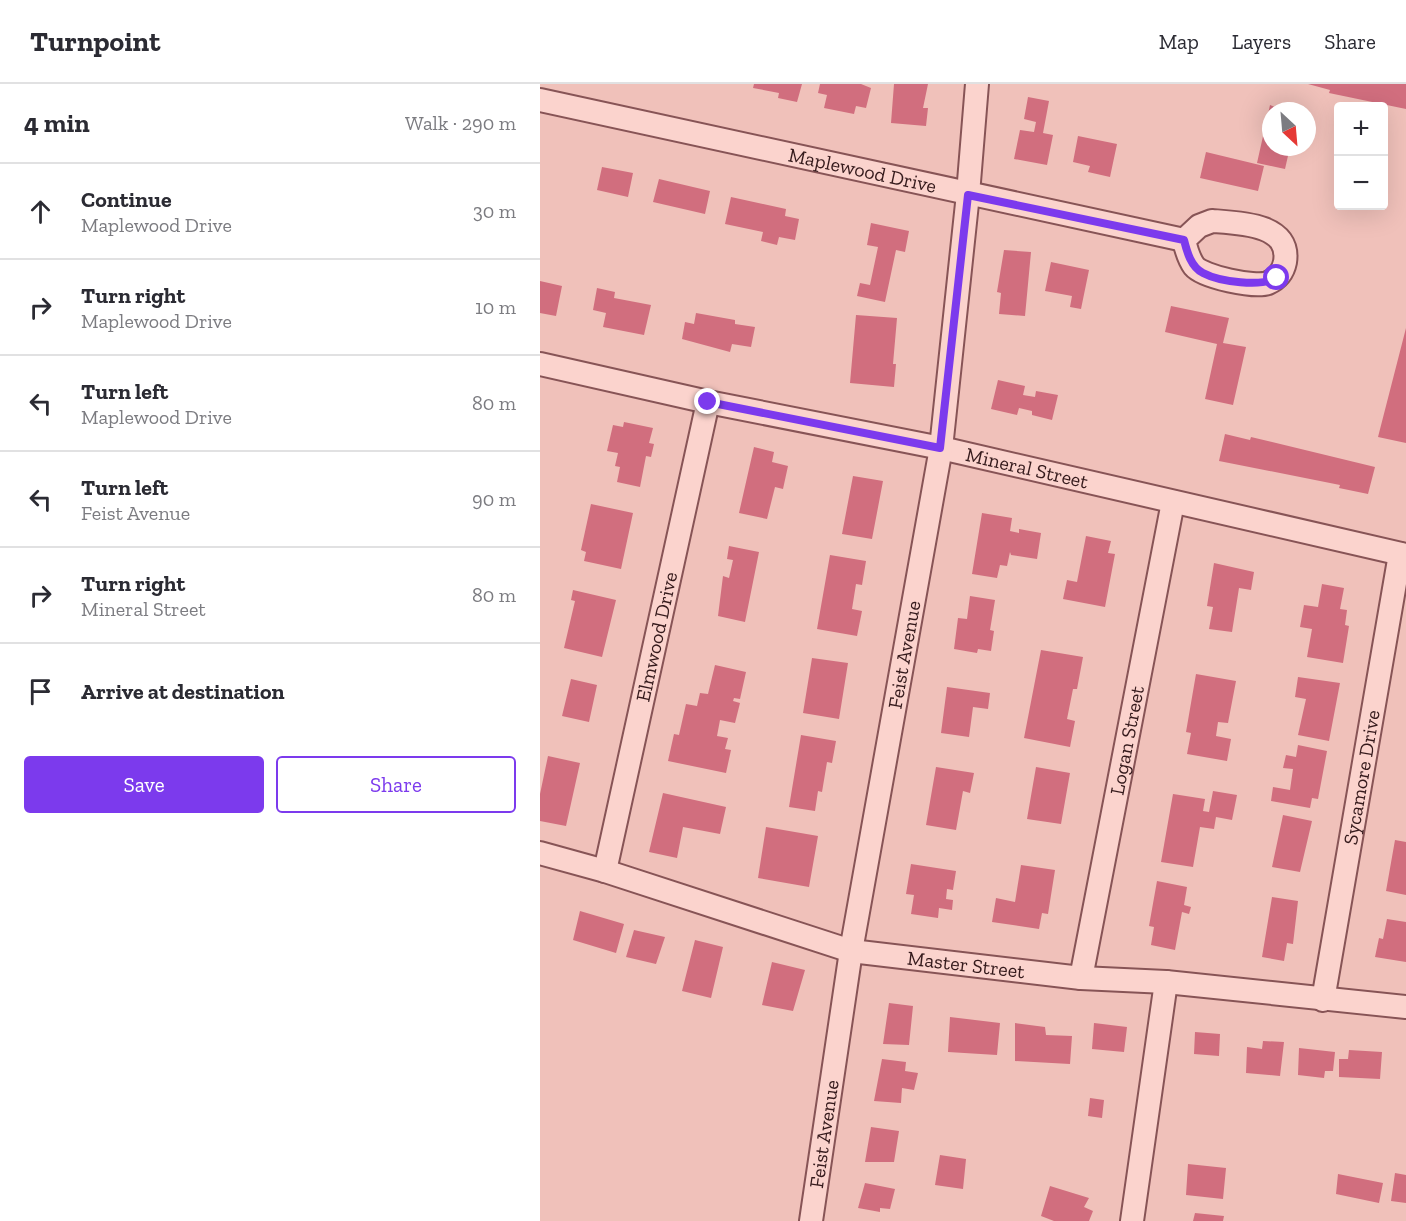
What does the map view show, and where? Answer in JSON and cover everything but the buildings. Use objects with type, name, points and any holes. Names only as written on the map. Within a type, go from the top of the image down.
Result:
[{"type":"street","name":"Feist Avenue","points":[[811,1221],[851,951],[940,448],[968,195],[977,84]]},
{"type":"street","name":"Maplewood Drive","points":[[540,100],[968,195],[1184,240]]},
{"type":"street","name":"Mineral Street","points":[[540,364],[708,402],[940,448],[1403,555]]},
{"type":"street","name":"Elmwood Drive","points":[[605,871],[708,402]]},
{"type":"street","name":"Logan Street","points":[[1081,978],[1173,502]]},
{"type":"street","name":"Sycamore Drive","points":[[1323,1000],[1403,555]]},
{"type":"street","name":"Master Street","points":[[540,853],[605,871],[851,951],[1081,978],[1166,982],[1406,1007]]},
{"type":"street","points":[[1132,1221],[1166,982]]},
{"type":"route","points":[[708,402],[940,448],[968,195],[1184,240],[1194,266],[1203,273],[1254,285],[1267,284],[1277,278]]}]
